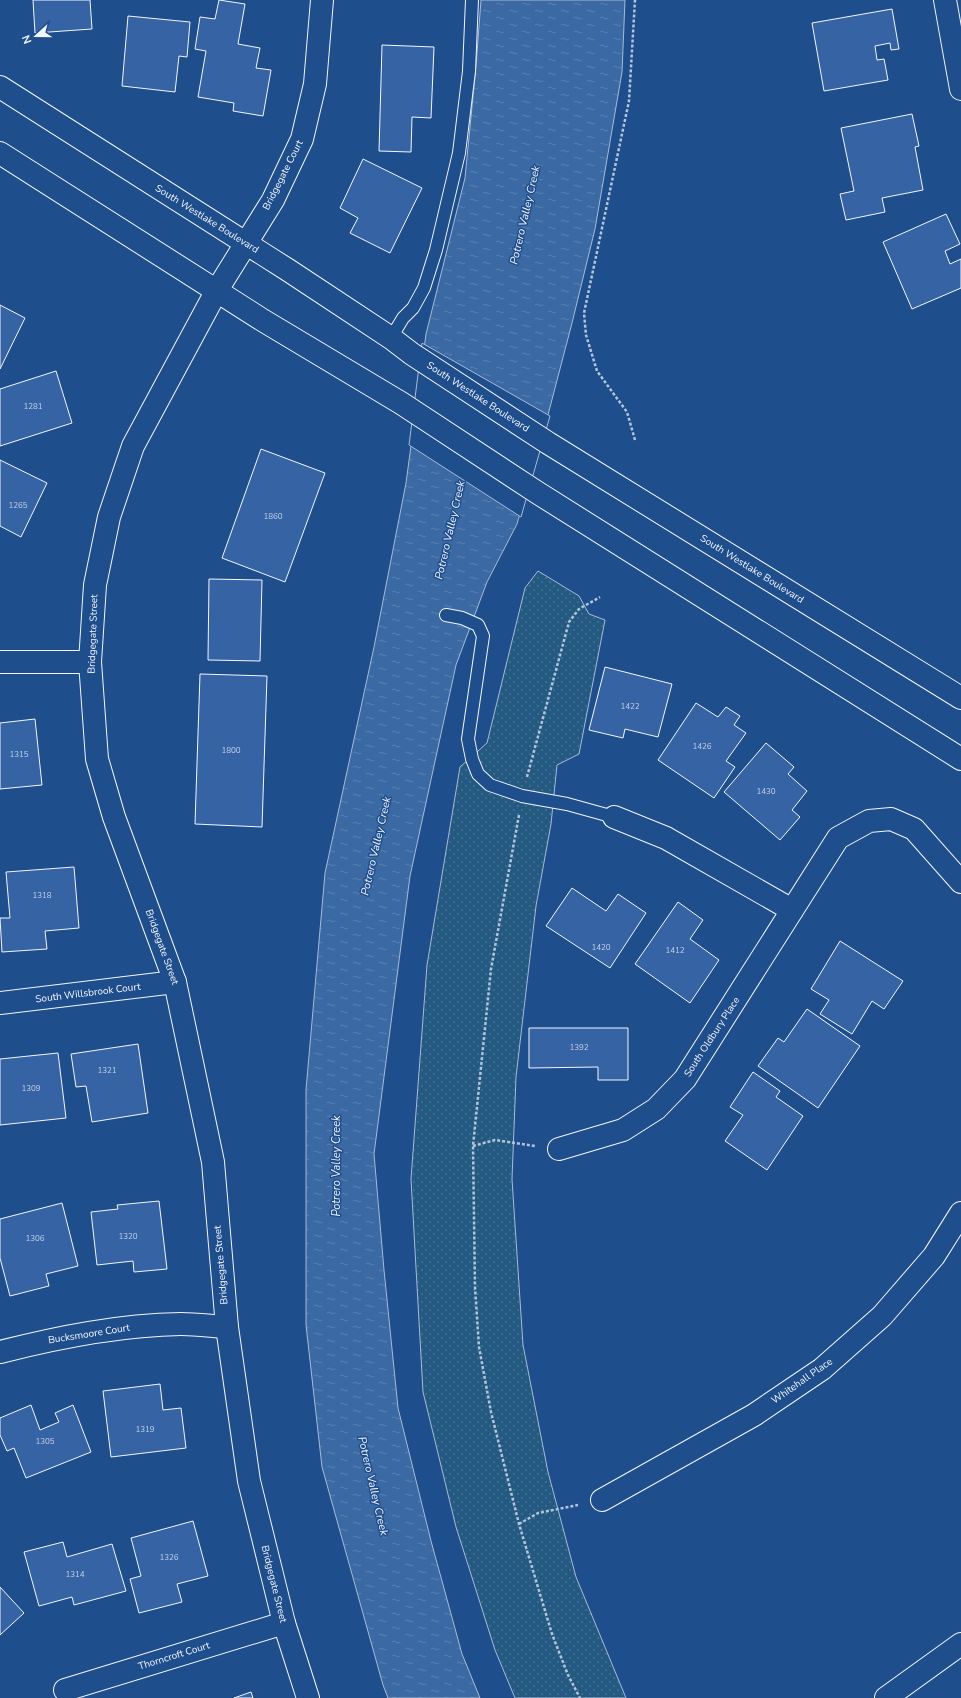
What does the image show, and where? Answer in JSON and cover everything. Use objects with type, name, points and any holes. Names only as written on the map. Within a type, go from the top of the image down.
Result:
[{"type":"street","name":"Bridgegate Court","points":[[217,290],[272,200],[302,139],[315,84],[322,0]]},
{"type":"street","points":[[945,0],[961,89]]},
{"type":"street","name":"South Westlake Boulevard","points":[[0,87],[245,243],[548,443],[961,698]]},
{"type":"street","points":[[0,153],[264,321],[401,403],[538,493],[961,759]]},
{"type":"street","name":"Bridgegate Street","points":[[217,290],[130,454],[109,517],[95,585],[90,662],[98,759],[114,817],[175,982],[213,1162],[226,1327],[249,1482],[284,1623],[308,1698]]},
{"type":"street","points":[[0,662],[90,662]]},
{"type":"street","points":[[614,817],[666,838],[792,910]]},
{"type":"street","name":"South Oldbury Place","points":[[559,1149],[623,1130],[656,1109],[685,1079],[838,838],[869,821],[891,819],[914,829],[961,882]]},
{"type":"street","name":"South Willsbrook Court","points":[[0,1003],[175,982]]},
{"type":"street","name":"Whitehall Place","points":[[602,1500],[754,1415],[822,1369],[882,1316],[934,1256],[961,1213]]},
{"type":"street","name":"Bucksmoore Court","points":[[0,1352],[48,1340],[118,1328],[182,1324],[226,1327]]},
{"type":"street","name":"Thorncroft Court","points":[[65,1690],[284,1623]]},
{"type":"street","points":[[886,1698],[961,1644]]},
{"type":"lane","points":[[391,338],[403,318],[413,308],[424,288],[436,250],[459,153],[469,71],[472,0]]},
{"type":"lane","points":[[446,615],[462,618],[478,625],[483,636],[468,739],[472,759],[478,774],[490,785],[522,796],[567,804],[614,817]]},
{"type":"path","points":[[635,0],[629,101],[584,314],[586,334],[597,371],[627,412],[635,440]]},
{"type":"path","points":[[580,1698],[568,1675],[552,1634],[519,1524],[492,1412],[479,1347],[475,1287],[473,1146],[491,969],[522,796],[569,622],[579,609],[600,598]]},
{"type":"path","points":[[473,1146],[495,1140],[559,1149]]},
{"type":"path","points":[[519,1524],[538,1513],[602,1500]]},
{"type":"shaded area","points":[[538,571],[579,596],[589,614],[605,620],[579,754],[557,765],[551,824],[536,906],[516,1077],[512,1179],[523,1345],[548,1472],[576,1577],[626,1698],[515,1698],[495,1650],[456,1527],[423,1392],[411,1179],[427,965],[460,767],[487,743],[525,588]]},
{"type":"water","name":"Potrero Valley Creek","points":[[481,0],[625,0],[622,72],[595,229],[549,411],[517,524],[487,582],[456,665],[410,876],[374,1154],[398,1408],[431,1541],[462,1654],[480,1698],[388,1698],[383,1685],[322,1467],[306,1325],[306,1090],[325,873],[374,647],[406,483],[426,334],[465,178]]},
{"type":"pier","points":[[422,343],[550,416],[521,517],[409,445]]},
{"type":"building","points":[[33,0],[90,0],[92,29],[35,33]]},
{"type":"building","points":[[219,0],[245,4],[238,44],[260,48],[256,68],[271,70],[263,116],[233,111],[234,103],[198,97],[206,51],[195,49],[200,17],[215,19]]},
{"type":"building","points":[[892,9],[899,49],[891,50],[890,43],[875,46],[877,60],[884,59],[888,80],[824,91],[812,23]]},
{"type":"building","points":[[128,16],[190,22],[187,57],[179,56],[175,92],[122,86]]},
{"type":"building","points":[[382,45],[434,47],[431,118],[412,117],[411,152],[379,151]]},
{"type":"building","points":[[912,114],[919,146],[915,147],[923,190],[882,198],[885,212],[846,220],[840,194],[854,191],[841,128]]},
{"type":"building","points":[[363,159],[422,188],[390,253],[350,233],[358,218],[340,208]]},
{"type":"building","points":[[946,214],[960,244],[945,251],[950,264],[961,259],[961,288],[912,309],[883,242]]},
{"type":"building","points":[[0,305],[25,318],[0,369]]},
{"type":"building","points":[[56,371],[72,423],[0,446],[0,389]]},
{"type":"building","points":[[261,449],[325,473],[285,582],[222,558]]},
{"type":"building","points":[[0,460],[47,483],[21,537],[0,526]]},
{"type":"building","points":[[209,579],[262,580],[260,661],[208,660]]},
{"type":"building","points":[[605,667],[672,684],[658,737],[625,729],[623,738],[589,730]]},
{"type":"building","points":[[200,674],[267,676],[262,827],[195,824]]},
{"type":"building","points":[[696,703],[718,717],[726,707],[740,716],[734,725],[746,733],[726,761],[735,767],[714,798],[658,760]]},
{"type":"building","points":[[35,719],[42,785],[0,789],[0,723]]},
{"type":"building","points":[[766,743],[794,767],[788,774],[807,791],[792,810],[800,817],[780,840],[724,792]]},
{"type":"building","points":[[74,867],[79,928],[45,931],[47,949],[2,952],[0,918],[10,918],[6,872]]},
{"type":"building","points":[[572,888],[606,911],[618,894],[646,913],[610,968],[546,926]]},
{"type":"building","points":[[678,902],[703,920],[690,939],[719,960],[690,1003],[635,964]]},
{"type":"building","points":[[840,941],[903,981],[884,1009],[872,1001],[852,1034],[820,1014],[829,1000],[811,989]]},
{"type":"building","points":[[807,1009],[860,1046],[818,1108],[758,1066],[778,1038],[784,1042]]},
{"type":"building","points":[[529,1028],[628,1028],[628,1080],[598,1080],[598,1067],[529,1068]]},
{"type":"building","points":[[138,1044],[148,1113],[92,1122],[86,1086],[76,1087],[71,1054]]},
{"type":"building","points":[[58,1053],[66,1118],[0,1125],[0,1059]]},
{"type":"building","points":[[753,1072],[780,1091],[776,1097],[803,1116],[767,1170],[725,1141],[743,1115],[730,1107]]},
{"type":"building","points":[[159,1201],[167,1269],[134,1272],[133,1261],[97,1265],[91,1212],[118,1209],[117,1205]]},
{"type":"building","points":[[62,1203],[78,1266],[46,1274],[49,1286],[10,1296],[0,1258],[0,1219]]},
{"type":"building","points":[[160,1384],[163,1410],[181,1408],[186,1448],[111,1457],[103,1391]]},
{"type":"building","points":[[31,1405],[40,1430],[59,1422],[55,1413],[73,1405],[91,1452],[26,1478],[14,1448],[7,1451],[0,1435],[0,1418]]},
{"type":"building","points":[[193,1521],[208,1576],[177,1584],[182,1602],[139,1613],[130,1579],[141,1576],[131,1538]]},
{"type":"building","points":[[63,1542],[67,1557],[112,1544],[126,1591],[74,1605],[72,1597],[39,1606],[24,1552]]},
{"type":"building","points":[[0,1587],[24,1613],[0,1635]]},
{"type":"building","points":[[251,1692],[253,1698],[234,1698]]}]
